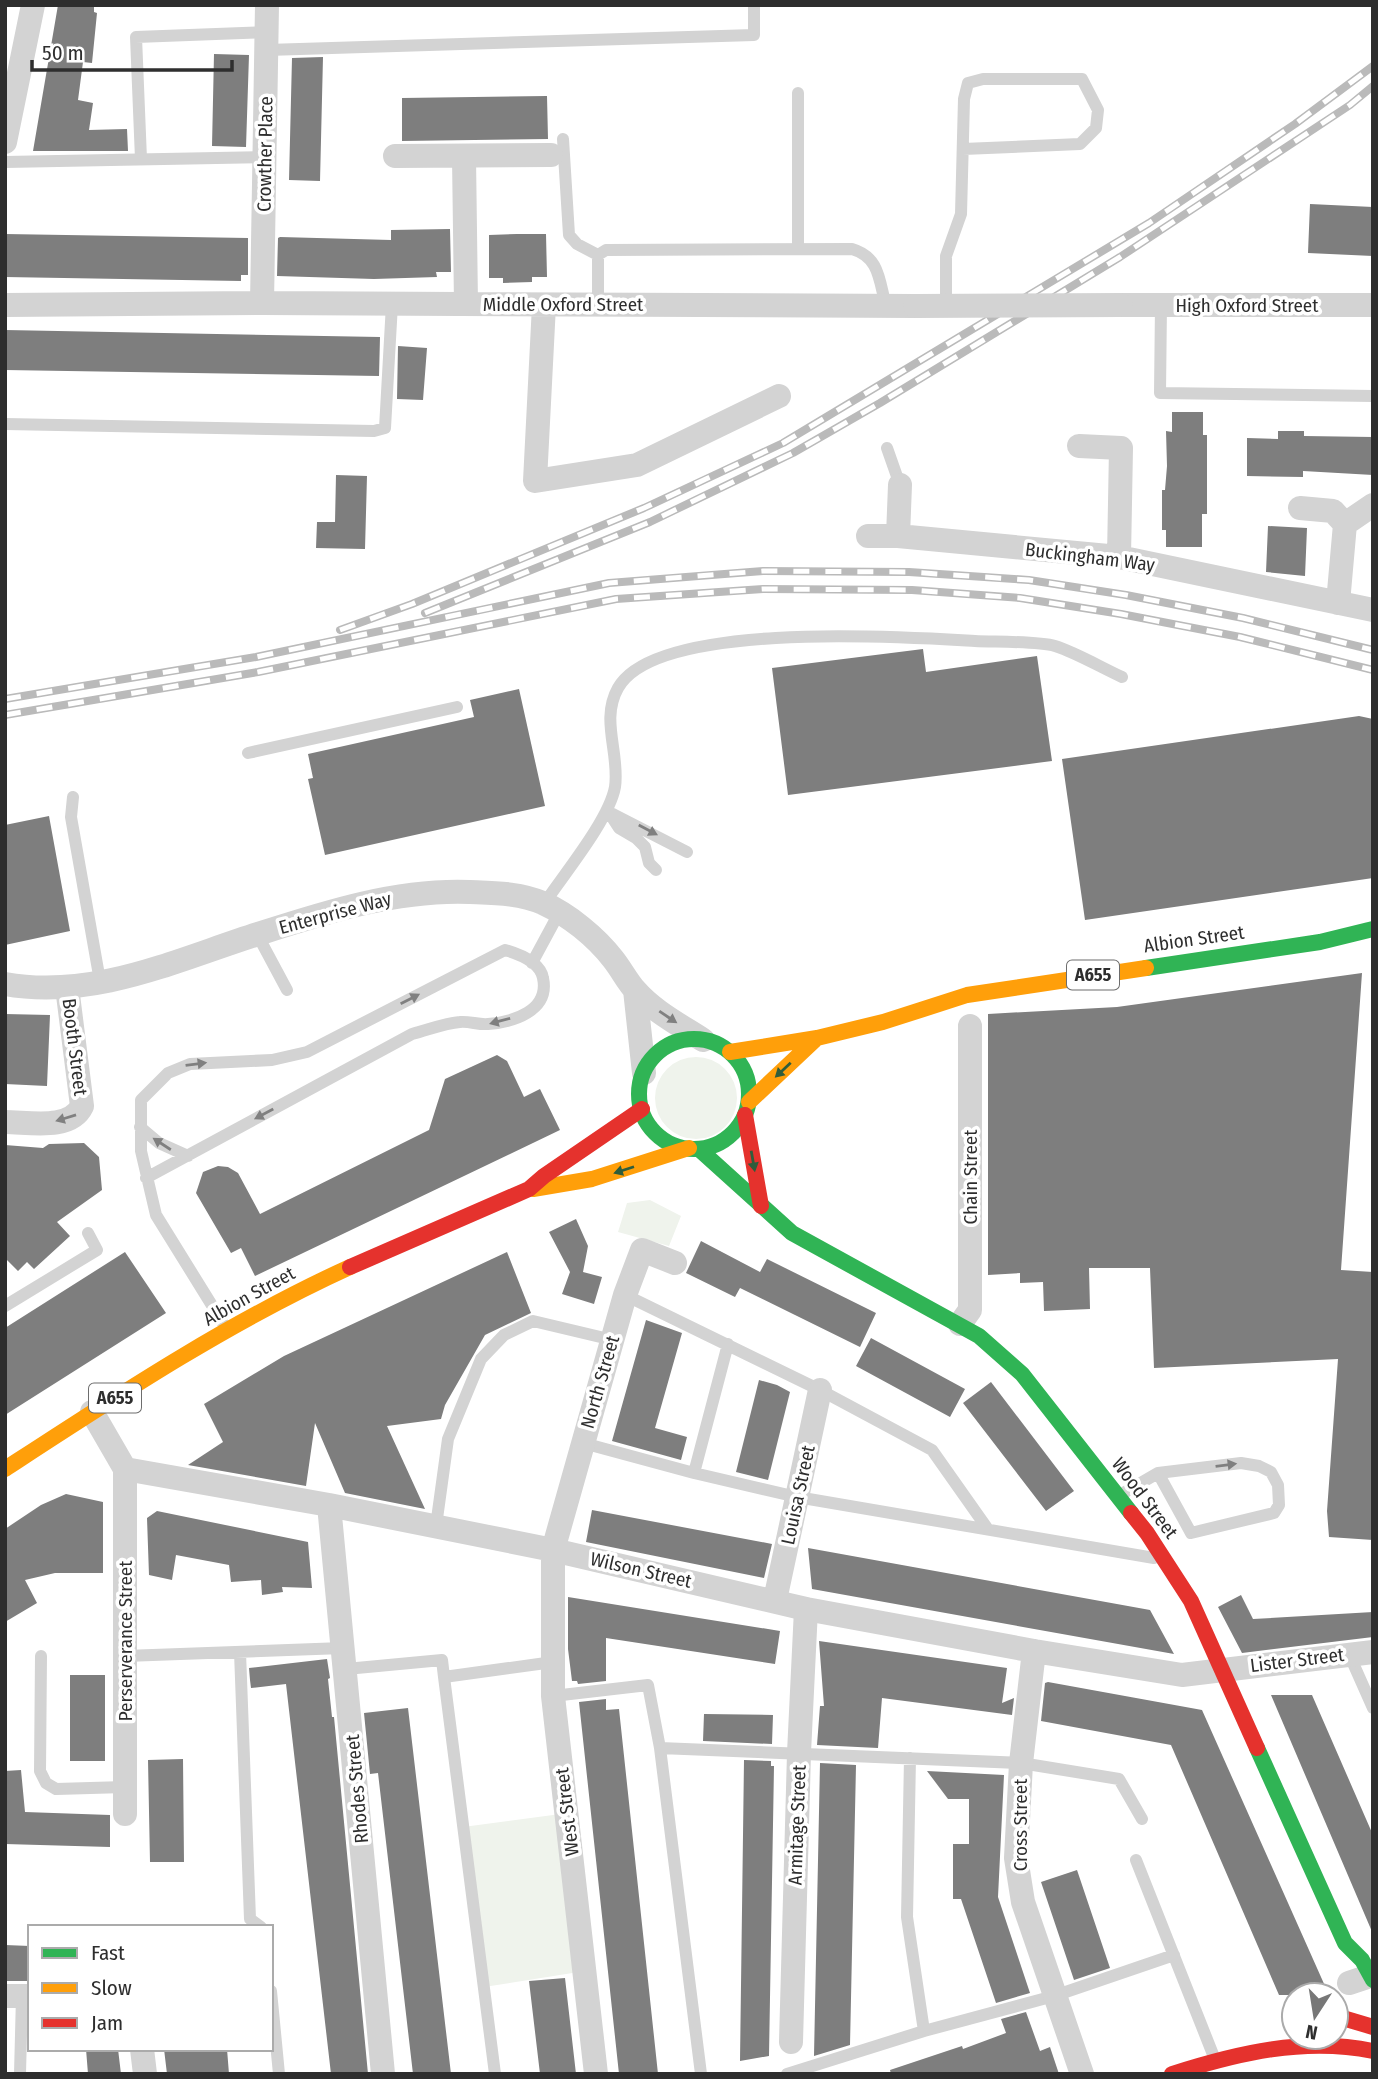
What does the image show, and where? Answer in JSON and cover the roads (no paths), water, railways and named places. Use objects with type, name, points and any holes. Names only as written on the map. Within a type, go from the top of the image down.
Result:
[{"type":"main road","name":"Albion Street","points":[[817,1038],[883,1022],[967,995],[1320,942],[1373,929]]},
{"type":"main road","name":"A655","points":[[730,1052],[817,1038]]},
{"type":"main road","name":"A655","points":[[747,1108],[817,1038]]},
{"type":"main road","points":[[747,1108],[738,1128],[714,1145],[694,1149],[665,1141],[652,1129],[642,1109],[639,1097],[644,1073],[648,1064],[660,1052],[675,1043],[703,1040],[730,1052],[741,1066],[748,1084],[747,1108],[761,1206]]},
{"type":"main road","name":"Albion Street","points":[[5,1469],[92,1412],[227,1330],[308,1287],[529,1189],[642,1109]]},
{"type":"main road","name":"Albion Street","points":[[529,1189],[565,1186],[694,1149]]},
{"type":"main road","name":"Wood Street","points":[[694,1149],[792,1233],[979,1336],[1022,1374],[1118,1496],[1191,1601],[1222,1668],[1359,1975],[1366,2049]]},
{"type":"main road","name":"Wood Street","points":[[1345,1943],[1362,1959],[1359,1975]]},
{"type":"main road","points":[[1240,2054],[1280,2034]]},
{"type":"main road","points":[[1172,2074],[1240,2054],[1328,2044],[1366,2049]]},
{"type":"street","points":[[5,142],[12,72],[33,5]]},
{"type":"street","name":"Crowther Place","points":[[262,303],[267,5]]},
{"type":"street","points":[[394,156],[464,156],[557,147]]},
{"type":"street","points":[[464,156],[466,304]]},
{"type":"street","name":"Middle Oxford Street","points":[[5,304],[1121,305]]},
{"type":"street","points":[[544,305],[535,481],[637,466],[779,396]]},
{"type":"street","name":"High Oxford Street","points":[[1121,305],[1373,305]]},
{"type":"street","points":[[1079,446],[1127,442],[1119,557]]},
{"type":"street","points":[[898,536],[900,485]]},
{"type":"street","points":[[1345,524],[1373,505]]},
{"type":"street","points":[[1300,508],[1333,511],[1345,524],[1338,603]]},
{"type":"street","name":"Buckingham Way","points":[[868,536],[898,536],[1119,557],[1373,610]]},
{"type":"street","name":"Enterprise Way","points":[[5,984],[67,988],[142,974],[257,934],[372,901],[435,891],[496,892],[518,895],[551,908],[596,941],[635,990],[662,1014],[703,1040]]},
{"type":"street","name":"Booth Street","points":[[5,1122],[62,1122],[78,1115],[82,1106],[67,988]]},
{"type":"street","name":"Enterprise Way","points":[[635,990],[644,1073]]},
{"type":"street","name":"Chain Street","points":[[960,1324],[970,1310],[970,1026]]},
{"type":"street","name":"North Street","points":[[553,1550],[625,1295],[642,1250],[675,1263]]},
{"type":"street","name":"Louisa Street","points":[[775,1600],[820,1390]]},
{"type":"street","points":[[92,1412],[125,1469]]},
{"type":"street","name":"Wilson Street","points":[[125,1469],[436,1526],[553,1550],[806,1609],[1034,1651],[1182,1675],[1222,1668]]},
{"type":"street","name":"Perserverance Street","points":[[125,1469],[125,1814]]},
{"type":"street","name":"Rhodes Street","points":[[329,1505],[383,2074]]},
{"type":"street","name":"West Street","points":[[553,1550],[553,1696],[596,2074]]},
{"type":"street","name":"Armitage Street","points":[[791,2042],[806,1609]]},
{"type":"street","name":"Cross Street","points":[[1034,1651],[1021,1763],[1016,1858],[1023,1902],[1082,2074]]},
{"type":"street","name":"Lister Street","points":[[1222,1668],[1361,1653]]},
{"type":"street","points":[[142,2051],[145,2074]]},
{"type":"lane","points":[[141,159],[136,37],[267,41],[754,35],[754,5]]},
{"type":"lane","points":[[946,305],[946,256],[961,214],[964,99],[968,83],[983,79],[1082,79],[1098,110],[1096,128],[1080,144],[963,149]]},
{"type":"lane","points":[[797,249],[798,93]]},
{"type":"lane","points":[[557,147],[569,235],[577,244],[598,255]]},
{"type":"lane","points":[[5,162],[265,157]]},
{"type":"lane","points":[[598,255],[606,250],[852,249],[867,253],[875,266],[886,306]]},
{"type":"lane","points":[[598,255],[598,304]]},
{"type":"lane","points":[[5,424],[374,430],[384,428],[392,304]]},
{"type":"lane","points":[[1161,305],[1160,393],[1373,396]]},
{"type":"lane","points":[[887,448],[900,485]]},
{"type":"lane","points":[[532,962],[551,908],[607,811],[615,786],[615,754],[608,719],[618,688],[638,666],[678,650],[787,637],[904,637],[1053,645],[1122,677]]},
{"type":"lane","points":[[248,753],[457,707]]},
{"type":"lane","points":[[73,797],[71,817],[100,981]]},
{"type":"lane","points":[[607,811],[687,852]]},
{"type":"lane","points":[[607,811],[619,828],[645,847],[649,863],[656,870]]},
{"type":"lane","points":[[257,934],[288,990]]},
{"type":"lane","points":[[146,1178],[412,1034],[460,1022],[488,1024],[529,1013],[538,1006],[543,978],[532,962],[505,950],[307,1052],[272,1060],[190,1064],[168,1073],[141,1100],[141,1152],[146,1178],[156,1215],[227,1330]]},
{"type":"lane","points":[[140,1124],[159,1143],[188,1156]]},
{"type":"lane","points":[[5,1306],[97,1250],[88,1234]]},
{"type":"lane","points":[[625,1295],[820,1390],[932,1450],[987,1528]]},
{"type":"lane","points":[[436,1526],[448,1439],[481,1359],[504,1335],[533,1321],[613,1340]]},
{"type":"lane","points":[[694,1473],[728,1344]]},
{"type":"lane","points":[[583,1443],[797,1497],[1165,1560]]},
{"type":"lane","points":[[1118,1496],[1158,1473],[1241,1463],[1259,1466],[1271,1472],[1278,1485],[1279,1505],[1274,1513],[1191,1533],[1158,1473]]},
{"type":"lane","points":[[125,1656],[240,1652],[344,1659],[443,1660],[495,2074]]},
{"type":"lane","points":[[240,1652],[250,1919],[258,1925]]},
{"type":"lane","points":[[1361,1653],[1373,1708]]},
{"type":"lane","points":[[41,1656],[40,1771],[46,1783],[56,1789],[125,1787]]},
{"type":"lane","points":[[444,1676],[553,1662]]},
{"type":"lane","points":[[553,1696],[648,1685],[660,1748],[701,2074]]},
{"type":"lane","points":[[660,1748],[1021,1763],[1119,1779],[1142,1819]]},
{"type":"lane","points":[[910,1758],[907,1917],[924,2031]]},
{"type":"lane","points":[[1136,1860],[1215,2061]]},
{"type":"lane","points":[[787,2074],[924,2031],[1054,1996],[1174,1955]]},
{"type":"lane","points":[[19,1996],[20,2074]]},
{"type":"lane","points":[[273,2012],[279,2074]]},
{"type":"railway","points":[[340,630],[412,604],[644,508],[783,443],[1149,223],[1295,124],[1373,66]]},
{"type":"railway","points":[[425,613],[650,522],[793,453],[1120,257],[1350,105],[1373,86]]},
{"type":"railway","points":[[5,699],[256,657],[609,583],[763,571],[909,572],[1029,580],[1126,595],[1243,618],[1373,650]]},
{"type":"railway","points":[[5,715],[258,672],[616,599],[763,589],[912,590],[1020,598],[1240,637],[1373,670]]}]
